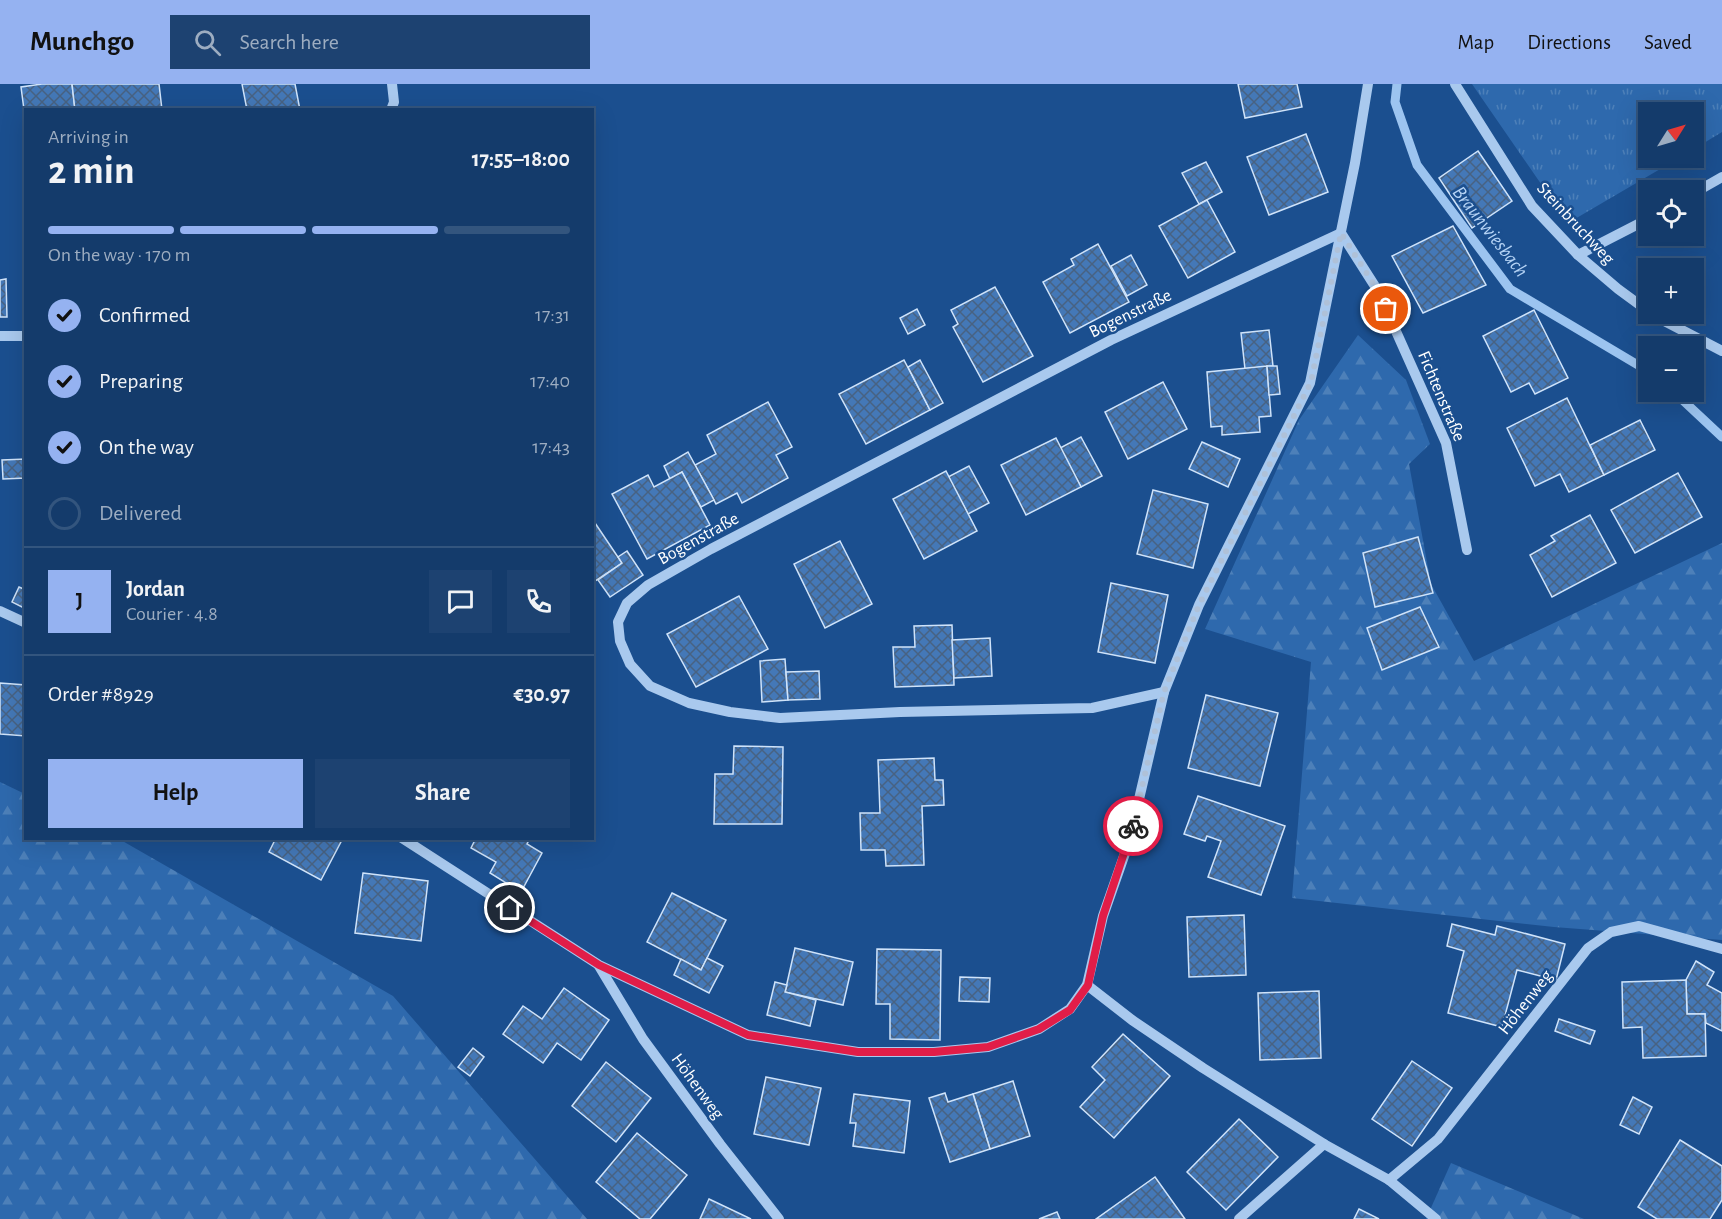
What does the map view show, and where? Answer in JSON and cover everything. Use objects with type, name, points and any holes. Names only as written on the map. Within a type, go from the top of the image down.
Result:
[{"type":"street","points":[[392,84],[394,102],[392,108]]},
{"type":"street","points":[[405,840],[599,965],[748,1035],[858,1052],[934,1052],[988,1047],[1039,1029],[1070,1010],[1088,985],[1103,916],[1129,842],[1164,692],[1199,605],[1311,382],[1368,84]]},
{"type":"street","name":"Steinbruchweg","points":[[1455,84],[1532,206],[1578,255],[1638,303]]},
{"type":"street","points":[[1704,187],[1722,177]]},
{"type":"street","points":[[1578,255],[1638,224]]},
{"type":"street","name":"Fichtenstraße","points":[[1341,233],[1378,291],[1446,443],[1467,550]]},
{"type":"street","name":"Bogenstraße","points":[[1164,692],[1092,708],[900,712],[780,718],[730,712],[689,703],[650,686],[630,664],[620,641],[618,622],[627,603],[648,585],[711,549],[1112,340],[1341,233]]},
{"type":"street","name":"Steinbruchweg","points":[[1672,324],[1722,351]]},
{"type":"street","points":[[0,336],[24,336]]},
{"type":"street","points":[[0,611],[24,622]]},
{"type":"street","name":"Höhenweg","points":[[1389,1180],[1438,1139],[1588,948],[1611,932],[1639,926],[1722,949]]},
{"type":"street","name":"Höhenweg","points":[[599,965],[643,1039],[720,1144],[780,1219]]},
{"type":"street","points":[[1088,985],[1150,1032],[1324,1144],[1389,1180],[1436,1219]]},
{"type":"street","points":[[1239,1219],[1324,1144]]},
{"type":"green space","points":[[1472,84],[1722,84],[1722,132],[1704,143],[1704,102],[1638,102],[1638,168],[1662,168],[1568,223]]},
{"type":"green space","points":[[1358,335],[1406,380],[1430,444],[1409,464],[1431,584],[1474,661],[1722,543],[1722,940],[1554,927],[1292,898],[1311,662],[1205,629],[1299,420]]},
{"type":"green space","points":[[0,782],[24,794],[24,840],[121,840],[393,996],[587,1219],[0,1219]]},
{"type":"green space","points":[[1451,1163],[1584,1219],[1426,1219]]},
{"type":"building","points":[[72,84],[75,108],[24,110],[21,87]]},
{"type":"building","points":[[72,84],[159,84],[162,108],[75,108]]},
{"type":"building","points":[[242,84],[295,84],[300,108],[247,108]]},
{"type":"building","points":[[1238,84],[1297,84],[1302,107],[1245,118]]},
{"type":"building","points":[[1306,134],[1328,192],[1269,215],[1247,157]]},
{"type":"building","points":[[1478,151],[1512,201],[1472,228],[1439,178]]},
{"type":"building","points":[[1206,162],[1222,192],[1199,204],[1182,173]]},
{"type":"building","points":[[1207,200],[1235,252],[1188,278],[1159,226]]},
{"type":"building","points":[[1453,226],[1486,285],[1423,313],[1392,256]]},
{"type":"building","points":[[1098,244],[1129,302],[1070,333],[1043,282],[1074,265],[1071,259]]},
{"type":"building","points":[[1131,255],[1147,285],[1127,296],[1111,266]]},
{"type":"building","points":[[6,279],[7,317],[0,317],[0,280]]},
{"type":"building","points":[[995,287],[1033,356],[983,382],[953,327],[958,324],[951,310]]},
{"type":"building","points":[[917,309],[925,325],[908,334],[900,318]]},
{"type":"building","points":[[1534,310],[1568,378],[1535,394],[1529,383],[1511,392],[1483,336]]},
{"type":"building","points":[[1269,330],[1273,366],[1245,369],[1241,333]]},
{"type":"building","points":[[904,360],[930,410],[866,444],[839,394]]},
{"type":"building","points":[[920,360],[943,403],[930,410],[908,367]]},
{"type":"building","points":[[1267,366],[1271,416],[1259,417],[1260,432],[1222,435],[1222,426],[1211,427],[1207,372]]},
{"type":"building","points":[[1267,366],[1277,366],[1280,394],[1269,395]]},
{"type":"building","points":[[1163,382],[1187,429],[1128,459],[1105,412]]},
{"type":"building","points":[[1567,398],[1604,475],[1569,492],[1560,474],[1535,486],[1507,428]]},
{"type":"building","points":[[768,402],[792,447],[776,455],[788,478],[742,503],[737,493],[716,504],[695,465],[716,454],[707,435]]},
{"type":"building","points":[[1640,420],[1655,450],[1604,475],[1590,445]]},
{"type":"building","points":[[1081,437],[1102,476],[1081,487],[1060,448]]},
{"type":"building","points":[[1056,438],[1081,487],[1026,515],[1001,465]]},
{"type":"building","points":[[1202,442],[1240,459],[1228,487],[1189,469]]},
{"type":"building","points":[[688,452],[714,500],[701,507],[682,472],[670,479],[664,466]]},
{"type":"building","points":[[24,459],[24,478],[3,479],[2,460]]},
{"type":"building","points":[[969,466],[989,503],[968,514],[948,477]]},
{"type":"building","points":[[946,471],[977,531],[924,559],[893,499]]},
{"type":"building","points":[[682,472],[710,525],[647,559],[612,494],[648,475],[654,487]]},
{"type":"building","points":[[1678,473],[1702,517],[1635,553],[1611,510]]},
{"type":"building","points":[[1153,490],[1208,504],[1193,568],[1137,554]]},
{"type":"building","points":[[1590,515],[1616,563],[1552,597],[1530,555],[1555,541],[1551,536]]},
{"type":"building","points":[[594,521],[622,563],[594,582]]},
{"type":"building","points":[[1418,537],[1433,593],[1375,607],[1363,553]]},
{"type":"building","points":[[840,541],[872,604],[825,628],[794,564]]},
{"type":"building","points":[[627,551],[643,575],[610,597],[598,580],[622,563],[618,557]]},
{"type":"building","points":[[1111,583],[1168,595],[1155,663],[1098,652]]},
{"type":"building","points":[[19,587],[24,589],[24,608],[12,602]]},
{"type":"building","points":[[739,596],[768,649],[696,687],[667,634]]},
{"type":"building","points":[[1420,607],[1439,647],[1382,670],[1367,628]]},
{"type":"building","points":[[952,625],[954,685],[895,687],[893,647],[915,647],[914,626]]},
{"type":"building","points":[[990,638],[992,676],[954,678],[952,640]]},
{"type":"building","points":[[785,659],[788,700],[762,702],[760,661]]},
{"type":"building","points":[[819,671],[820,699],[788,700],[786,672]]},
{"type":"building","points":[[0,683],[24,685],[24,736],[0,734]]},
{"type":"building","points":[[1206,695],[1278,713],[1260,786],[1188,768]]},
{"type":"building","points":[[734,746],[783,747],[782,824],[714,824],[715,774],[733,774]]},
{"type":"building","points":[[934,758],[935,780],[943,780],[944,805],[922,806],[924,865],[886,866],[885,850],[861,850],[860,813],[880,813],[878,760]]},
{"type":"building","points":[[1198,796],[1285,826],[1261,895],[1208,877],[1221,841],[1207,836],[1205,841],[1184,834]]},
{"type":"building","points":[[275,840],[342,840],[321,880],[269,852]]},
{"type":"building","points":[[475,840],[529,840],[527,844],[542,853],[521,892],[490,873],[496,862],[471,848]]},
{"type":"building","points":[[363,873],[428,881],[421,941],[355,933]]},
{"type":"building","points":[[672,893],[726,920],[701,970],[647,942]]},
{"type":"building","points":[[1244,915],[1246,975],[1189,977],[1187,917]]},
{"type":"building","points":[[1452,924],[1495,935],[1497,926],[1565,944],[1556,980],[1517,970],[1502,1027],[1448,1013],[1464,951],[1447,946]]},
{"type":"building","points":[[795,948],[853,962],[843,1005],[785,992]]},
{"type":"building","points":[[877,949],[941,950],[940,1040],[890,1039],[890,1004],[876,1004]]},
{"type":"building","points":[[707,958],[723,966],[709,993],[674,975],[681,959],[701,970]]},
{"type":"building","points":[[1696,961],[1714,972],[1707,985],[1722,993],[1722,1031],[1706,1023],[1705,1014],[1687,1014],[1686,980]]},
{"type":"building","points":[[960,977],[990,978],[989,1002],[959,1001]]},
{"type":"building","points":[[1686,980],[1687,1014],[1705,1014],[1706,1056],[1643,1058],[1642,1027],[1623,1028],[1622,982]]},
{"type":"building","points":[[775,982],[787,985],[785,992],[816,1000],[810,1026],[767,1015]]},
{"type":"building","points":[[564,988],[609,1020],[581,1060],[557,1043],[543,1063],[503,1034],[523,1006],[542,1019]]},
{"type":"building","points":[[1319,991],[1321,1058],[1260,1060],[1258,993]]},
{"type":"building","points":[[1559,1019],[1595,1031],[1590,1044],[1555,1031]]},
{"type":"building","points":[[1123,1034],[1170,1076],[1114,1138],[1080,1107],[1105,1080],[1092,1067]]},
{"type":"building","points":[[473,1048],[484,1057],[470,1076],[458,1067]]},
{"type":"building","points":[[1412,1061],[1452,1088],[1412,1146],[1372,1119]]},
{"type":"building","points":[[606,1062],[651,1098],[616,1142],[572,1106]]},
{"type":"building","points":[[766,1077],[821,1088],[809,1145],[754,1134]]},
{"type":"building","points":[[1013,1081],[1030,1136],[990,1149],[973,1094]]},
{"type":"building","points":[[945,1093],[948,1102],[973,1094],[990,1149],[950,1162],[929,1098]]},
{"type":"building","points":[[854,1094],[910,1101],[904,1153],[853,1146],[856,1123],[850,1123]]},
{"type":"building","points":[[1633,1097],[1652,1107],[1639,1134],[1620,1125]]},
{"type":"building","points":[[1239,1119],[1278,1157],[1226,1210],[1187,1172]]},
{"type":"building","points":[[637,1133],[687,1175],[650,1219],[640,1219],[596,1182]]},
{"type":"building","points":[[1680,1140],[1722,1166],[1722,1200],[1710,1219],[1657,1219],[1638,1207]]},
{"type":"building","points":[[1155,1177],[1185,1219],[1096,1219]]},
{"type":"building","points":[[709,1199],[751,1219],[700,1219]]},
{"type":"building","points":[[1359,1209],[1379,1219],[1354,1219]]},
{"type":"building","points":[[1057,1212],[1060,1219],[1039,1219]]},
{"type":"waterway","name":"Braunwiesbach","points":[[1397,84],[1395,102],[1417,165],[1510,289],[1638,365]]},
{"type":"waterway","name":"Braunwiesbach","points":[[1685,402],[1722,437]]},
{"type":"way so far","points":[[1133,826],[1164,692],[1199,605],[1311,382],[1341,233],[1378,291],[1386,309]]},
{"type":"route","points":[[510,908],[599,965],[748,1035],[858,1052],[934,1052],[988,1047],[1039,1029],[1070,1010],[1088,985],[1103,916],[1133,826]]}]
